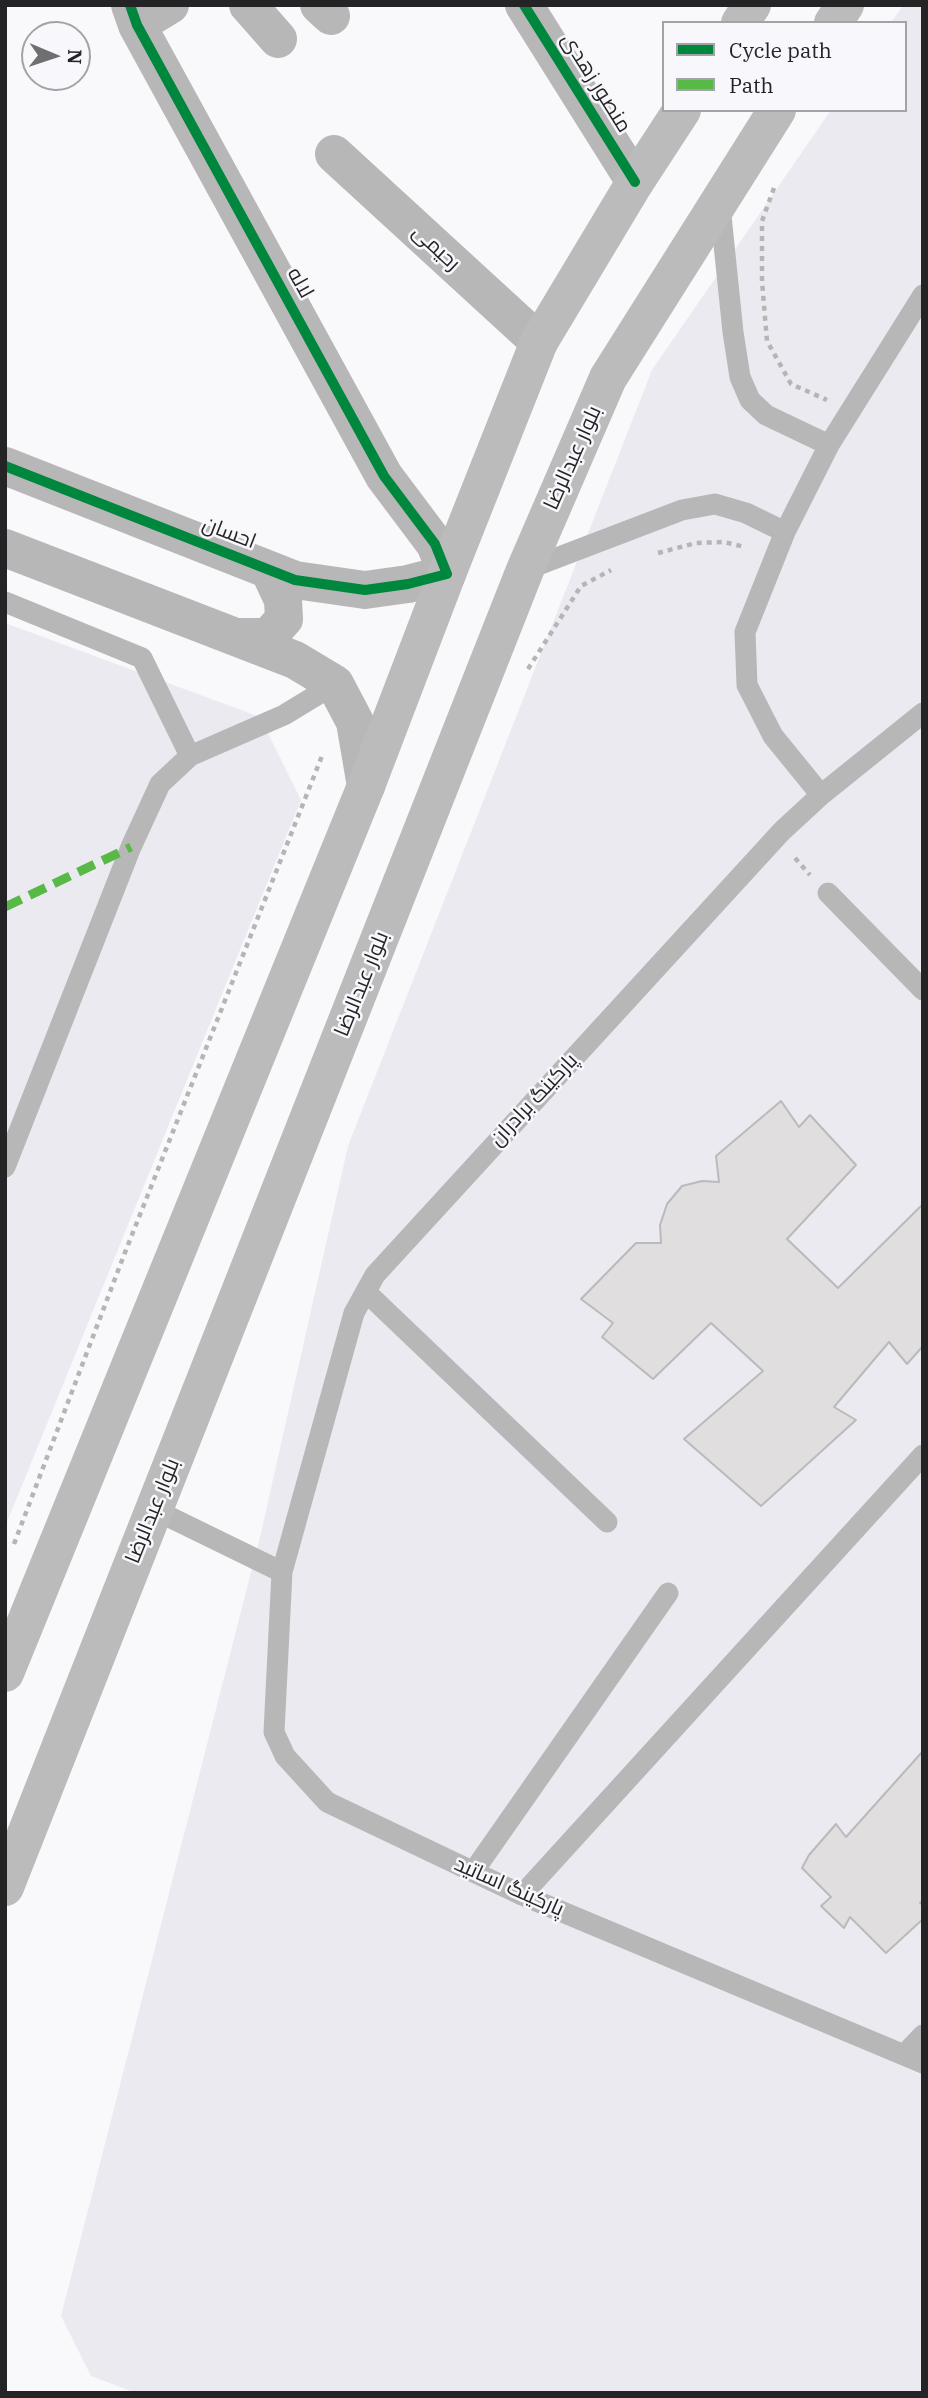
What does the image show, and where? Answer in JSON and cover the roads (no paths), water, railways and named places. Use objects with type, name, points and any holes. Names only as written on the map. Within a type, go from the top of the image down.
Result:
[{"type":"main road","points":[[741,21],[752,5]]},
{"type":"main road","points":[[835,21],[845,5]]},
{"type":"main road","points":[[5,1673],[366,786],[538,342],[635,181],[681,112]]},
{"type":"main road","name":"بلوار عبدالرضا","points":[[5,1887],[525,570],[608,378],[776,112]]},
{"type":"street","points":[[133,15],[170,5]]},
{"type":"street","points":[[248,5],[278,39]]},
{"type":"street","name":"منصور زهدی","points":[[524,5],[635,181]]},
{"type":"street","name":"لاله","points":[[133,15],[384,476],[435,544],[447,574]]},
{"type":"street","name":"رحیمی","points":[[334,154],[538,342]]},
{"type":"street","name":"احسان","points":[[5,466],[295,580],[365,590],[408,584],[447,574]]},
{"type":"street","points":[[5,548],[295,660],[335,684],[355,722],[366,786]]},
{"type":"street","points":[[235,637],[268,638],[284,619],[283,600],[269,570]]},
{"type":"lane","points":[[719,200],[733,332],[740,377],[750,400],[765,415],[829,445]]},
{"type":"lane","points":[[821,794],[773,736],[747,685],[745,632],[785,532],[829,445],[923,295]]},
{"type":"lane","points":[[525,570],[682,510],[715,504],[746,513],[785,532]]},
{"type":"lane","points":[[5,602],[142,658],[190,756]]},
{"type":"lane","points":[[5,1167],[131,847],[160,784],[190,756],[284,715],[335,684]]},
{"type":"lane","name":"پارکینگ برادران","points":[[282,1572],[354,1312],[375,1275],[775,838],[821,794],[923,713]]},
{"type":"lane","points":[[828,893],[923,990]]},
{"type":"lane","points":[[366,1292],[607,1522]]},
{"type":"lane","points":[[522,1895],[923,1455]]},
{"type":"lane","points":[[153,1509],[282,1572]]},
{"type":"lane","name":"پارکینگ اساتید","points":[[282,1572],[274,1732],[285,1756],[327,1802],[522,1895],[913,2059]]},
{"type":"lane","points":[[473,1872],[668,1593]]},
{"type":"lane","points":[[913,2059],[923,2035]]}]
